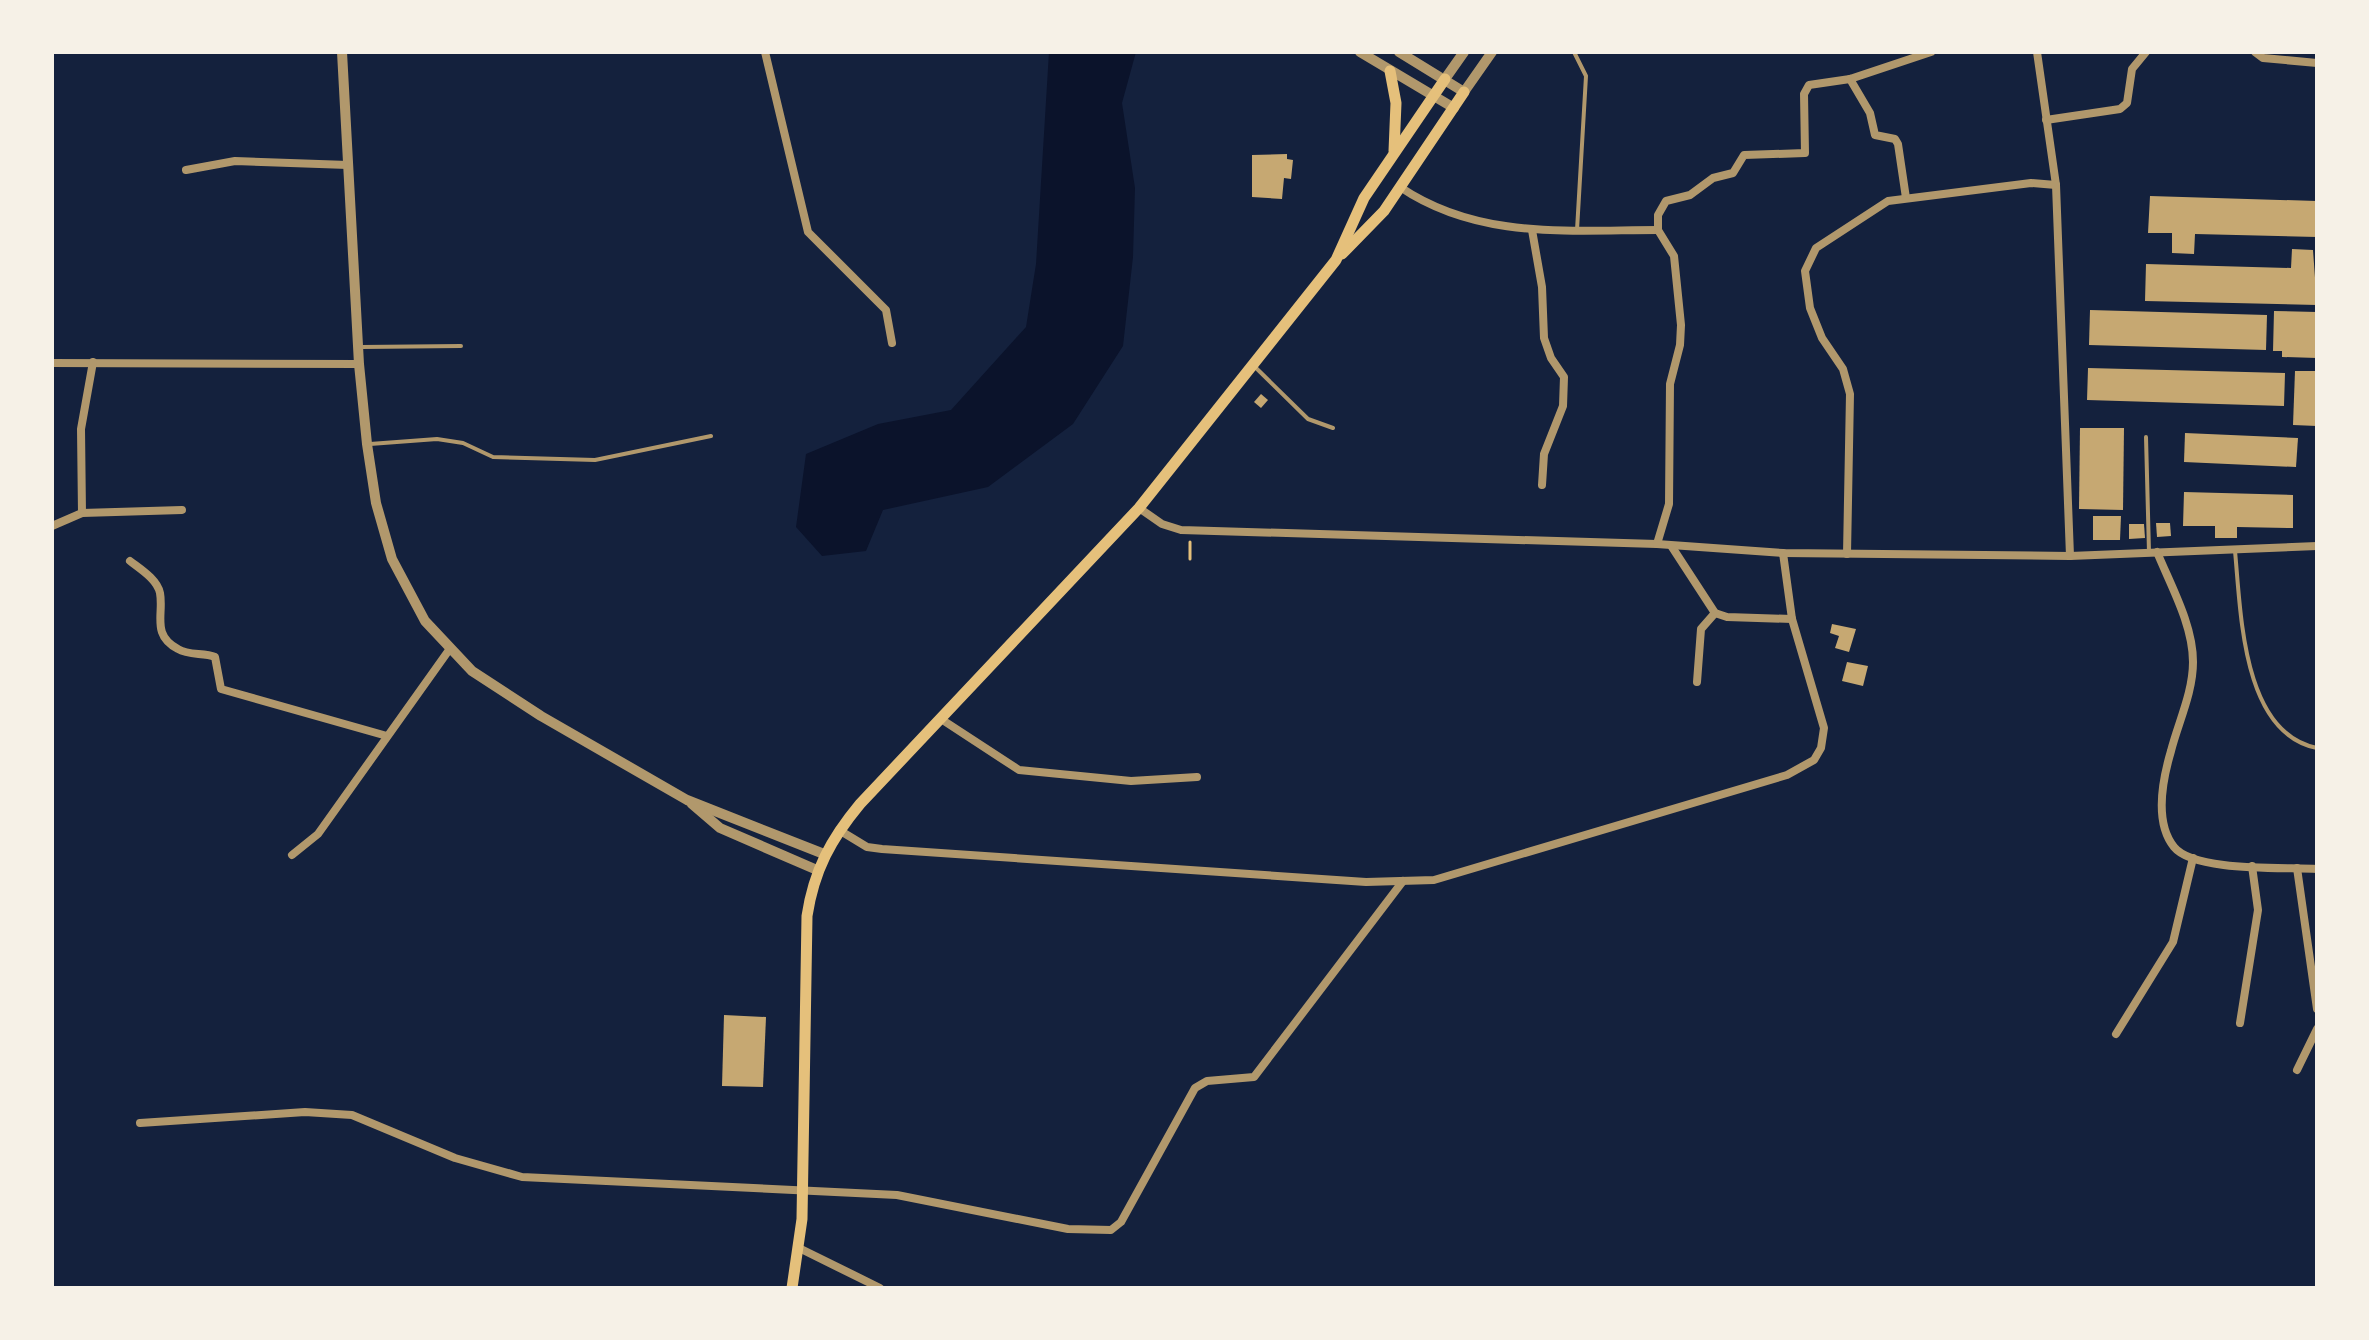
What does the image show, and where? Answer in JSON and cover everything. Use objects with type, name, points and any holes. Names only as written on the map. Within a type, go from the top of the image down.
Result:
[{"type":"main road","points":[[1386,166],[1394,152],[1396,136],[1390,71]]},
{"type":"main road","points":[[1336,260],[1364,198],[1445,79]]},
{"type":"main road","points":[[792,1288],[801,1249],[807,916],[817,870],[824,854],[839,830],[1139,508],[1336,260],[1384,211],[1464,92]]},
{"type":"street","points":[[342,52],[359,364],[367,444],[376,503],[392,559],[425,621],[472,671],[541,716],[687,800],[824,854]]},
{"type":"street","points":[[765,52],[808,232],[886,310],[892,343]]},
{"type":"street","points":[[1360,52],[1454,108]]},
{"type":"street","points":[[1399,52],[1464,92],[1492,52]]},
{"type":"street","points":[[1445,79],[1464,52]]},
{"type":"street","points":[[1657,544],[1669,504],[1670,384],[1680,345],[1681,325],[1674,256],[1658,230],[1658,215],[1666,201],[1690,195],[1713,178],[1730,175],[1744,155],[1805,153],[1806,87],[1850,79],[1931,52]]},
{"type":"street","points":[[2037,52],[2056,185],[2070,556]]},
{"type":"street","points":[[2046,120],[2120,109],[2128,98],[2132,69],[2146,52]]},
{"type":"street","points":[[2255,52],[2263,58],[2317,63]]},
{"type":"street","points":[[1850,79],[1870,113],[1875,135],[1895,139],[1898,144],[1906,198]]},
{"type":"street","points":[[186,170],[235,161],[348,165]]},
{"type":"street","points":[[1847,554],[1850,394],[1843,369],[1815,324],[1805,271],[1816,248],[1847,231],[1879,204],[2031,183],[2056,185]]},
{"type":"street","points":[[1400,187],[1420,201],[1462,218],[1532,230],[1658,230]]},
{"type":"street","points":[[1532,230],[1542,287],[1544,338],[1551,358],[1564,377],[1563,406],[1544,454],[1542,485]]},
{"type":"street","points":[[82,513],[81,429],[93,362]]},
{"type":"street","points":[[52,363],[359,364]]},
{"type":"street","points":[[1139,508],[1162,524],[1191,531],[1657,544],[1783,553],[2070,556],[2317,546]]},
{"type":"street","points":[[52,526],[82,513],[182,510]]},
{"type":"street","points":[[1672,547],[1715,613],[1727,617],[1792,619]]},
{"type":"street","points":[[2153,552],[2190,637],[2193,664],[2163,794],[2163,820],[2174,847],[2193,858],[2252,866],[2317,869]]},
{"type":"street","points":[[839,830],[867,847],[882,849],[1366,882],[1455,876],[1618,823],[1800,770],[1821,748],[1824,728],[1792,619],[1783,553]]},
{"type":"street","points":[[130,561],[152,580],[160,592],[158,619],[162,631],[179,650],[215,657],[221,689],[387,736]]},
{"type":"street","points":[[1697,682],[1701,629],[1715,613]]},
{"type":"street","points":[[292,855],[318,834],[449,650]]},
{"type":"street","points":[[941,719],[1019,770],[1131,781],[1197,777]]},
{"type":"street","points":[[687,800],[720,828],[817,870]]},
{"type":"street","points":[[2116,1034],[2173,942],[2193,858]]},
{"type":"street","points":[[2240,1023],[2258,910],[2252,866]]},
{"type":"street","points":[[2297,868],[2317,1009]]},
{"type":"street","points":[[140,1123],[305,1112],[352,1115],[455,1158],[522,1177],[803,1188],[897,1195],[1068,1229],[1111,1230],[1121,1222],[1195,1088],[1207,1081],[1254,1077],[1403,881]]},
{"type":"street","points":[[2297,1070],[2317,1029]]},
{"type":"street","points":[[801,1249],[880,1288]]},
{"type":"lane","points":[[1574,52],[1586,76],[1577,230]]},
{"type":"lane","points":[[358,348],[461,346]]},
{"type":"lane","points":[[1252,365],[1308,419],[1333,428]]},
{"type":"lane","points":[[367,444],[428,438],[463,443],[488,456],[500,458],[595,460],[711,436]]},
{"type":"lane","points":[[2146,437],[2153,552]]},
{"type":"lane","points":[[2235,549],[2243,641],[2265,711],[2298,744],[2317,748]]},
{"type":"water","points":[[1049,52],[1136,52],[1122,103],[1135,188],[1133,257],[1123,346],[1073,424],[988,487],[883,510],[866,551],[822,556],[796,527],[806,454],[878,424],[951,410],[1026,327],[1036,264]]},
{"type":"building","points":[[1287,154],[1287,159],[1293,160],[1291,179],[1284,178],[1282,199],[1252,197],[1252,155]]},
{"type":"building","points":[[2150,196],[2317,201],[2317,237],[2195,234],[2194,254],[2172,253],[2172,233],[2148,233]]},
{"type":"building","points":[[2292,249],[2313,250],[2317,305],[2145,301],[2146,264],[2291,268]]},
{"type":"building","points":[[2090,310],[2267,315],[2266,350],[2089,345]]},
{"type":"building","points":[[2274,311],[2317,312],[2317,358],[2282,357],[2282,351],[2273,351]]},
{"type":"building","points":[[2088,368],[2285,373],[2284,406],[2087,400]]},
{"type":"building","points":[[2295,371],[2317,371],[2317,426],[2293,425]]},
{"type":"building","points":[[1261,394],[1268,400],[1261,408],[1254,402]]},
{"type":"building","points":[[2080,428],[2124,428],[2123,510],[2079,509]]},
{"type":"building","points":[[2185,433],[2298,438],[2296,467],[2184,462]]},
{"type":"building","points":[[2184,492],[2293,495],[2293,528],[2237,527],[2237,538],[2215,538],[2215,526],[2183,526]]},
{"type":"building","points":[[2093,516],[2121,516],[2120,540],[2093,540]]},
{"type":"building","points":[[2156,523],[2170,523],[2171,536],[2157,537]]},
{"type":"building","points":[[2129,524],[2144,524],[2145,538],[2129,539]]},
{"type":"building","points":[[1832,624],[1856,629],[1849,652],[1835,648],[1839,636],[1830,633]]},
{"type":"building","points":[[1847,662],[1868,666],[1863,686],[1842,681]]},
{"type":"building","points":[[724,1015],[766,1017],[763,1087],[722,1086]]}]
